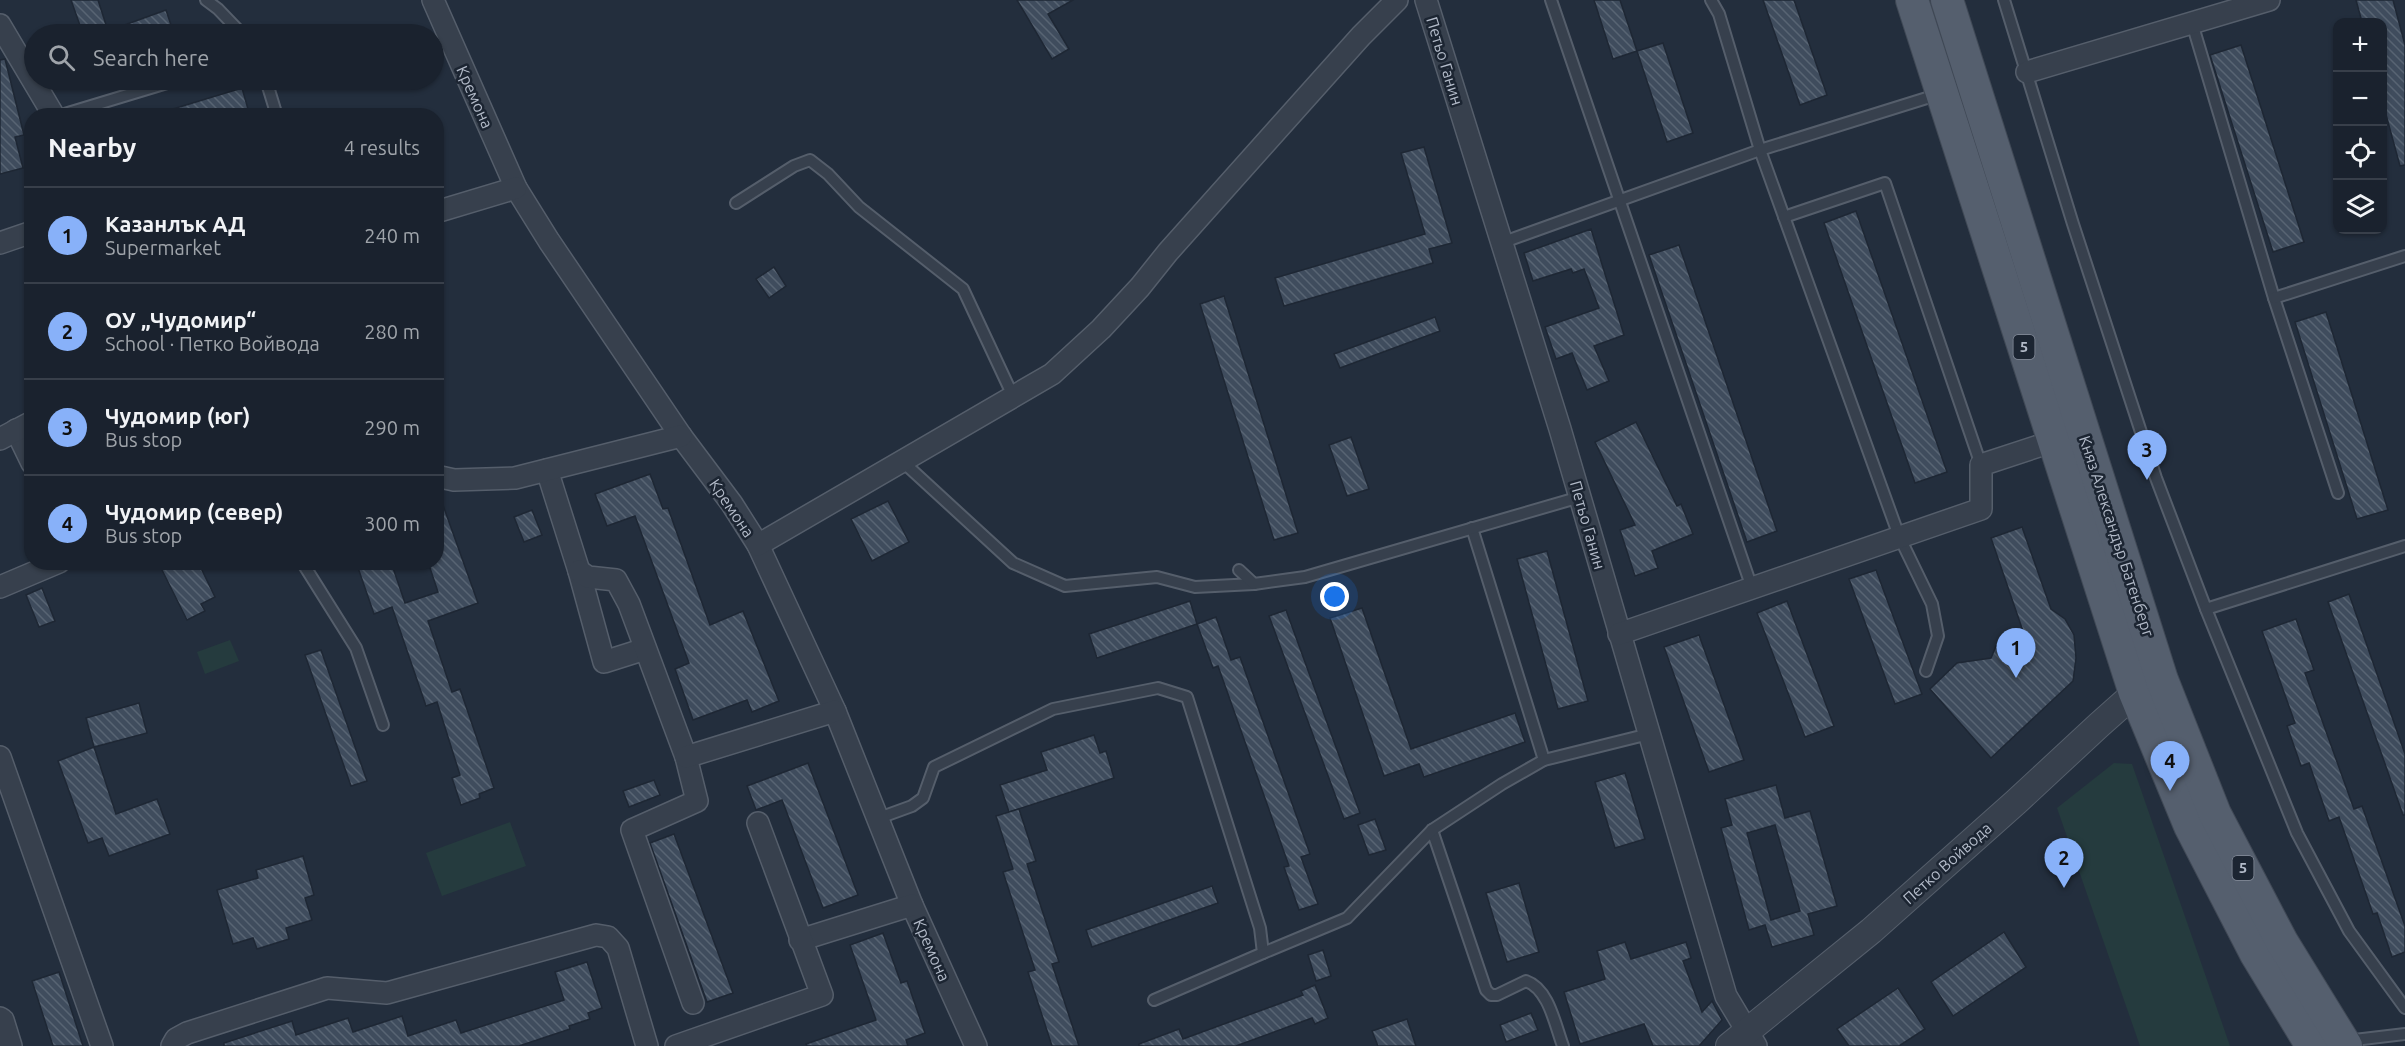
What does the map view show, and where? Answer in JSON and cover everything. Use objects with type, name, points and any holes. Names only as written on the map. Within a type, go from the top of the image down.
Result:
[{"type":"main road","name":"Княз Александър Батенберг","points":[[1912,0],[2054,441],[2149,687],[2282,942],[2344,1044]]},
{"type":"main road","name":"Княз Александър Батенберг","points":[[1947,0],[2190,826],[2256,954],[2312,1046]]},
{"type":"street","name":"Кремона","points":[[433,0],[444,24]]},
{"type":"street","points":[[758,545],[1052,374],[1101,329],[1361,36],[1397,0]]},
{"type":"street","name":"Петьо Ганин","points":[[1426,0],[1580,497],[1726,996],[1744,1041]]},
{"type":"street","points":[[2026,72],[2269,0]]},
{"type":"street","points":[[0,25],[24,64]]},
{"type":"street","name":"Кремона","points":[[444,25],[516,188],[549,241],[681,436],[732,504],[758,545],[835,711],[912,905],[976,1046]]},
{"type":"street","points":[[40,90],[51,108]]},
{"type":"street","points":[[444,210],[516,188]]},
{"type":"street","points":[[0,243],[24,235]]},
{"type":"street","points":[[16,430],[24,446]]},
{"type":"street","points":[[444,478],[454,480],[515,478],[681,436]]},
{"type":"street","points":[[1619,634],[1981,509],[1981,465],[2054,441]]},
{"type":"street","points":[[547,470],[579,571],[604,662],[645,649]]},
{"type":"street","points":[[0,587],[40,570]]},
{"type":"street","points":[[579,571],[588,577],[616,580],[629,604],[686,757],[697,801],[632,830],[693,1003]]},
{"type":"street","name":"Петко Войвода","points":[[1744,1041],[2149,687]]},
{"type":"street","points":[[686,757],[835,711]]},
{"type":"street","points":[[0,757],[102,1046]]},
{"type":"street","points":[[676,1046],[822,995],[758,823]]},
{"type":"street","points":[[800,940],[912,905]]},
{"type":"street","points":[[172,1046],[176,1039],[187,1033],[327,988],[387,993],[596,934],[608,937],[618,948],[646,1046]]},
{"type":"street","points":[[0,1018],[3,1020],[11,1046]]},
{"type":"lane","points":[[206,0],[232,24]]},
{"type":"lane","points":[[1551,0],[1752,588]]},
{"type":"lane","points":[[1711,0],[1719,14],[1760,150],[1899,536],[1932,604],[1938,636],[1926,671]]},
{"type":"lane","points":[[2004,0],[2073,224],[2156,478],[2206,609],[2297,833],[2349,931],[2405,1008]]},
{"type":"lane","points":[[2192,23],[2274,298],[2337,493]]},
{"type":"lane","points":[[83,108],[143,90]]},
{"type":"lane","points":[[269,90],[275,108]]},
{"type":"lane","points":[[1501,243],[1760,150],[1930,97]]},
{"type":"lane","points":[[736,202],[794,166],[810,159],[828,174],[859,207],[963,289],[1013,396]]},
{"type":"lane","points":[[1784,217],[1886,183],[1981,465]]},
{"type":"lane","points":[[2274,298],[2405,256]]},
{"type":"lane","points":[[902,461],[1013,563],[1065,586],[1157,577],[1195,586],[1254,584],[1305,577],[1580,497]]},
{"type":"lane","points":[[1472,528],[1544,760]]},
{"type":"lane","points":[[2206,609],[2405,546]]},
{"type":"lane","points":[[307,570],[356,648],[384,725]]},
{"type":"lane","points":[[1239,570],[1254,584]]},
{"type":"lane","points":[[879,818],[912,806],[923,798],[934,767],[1053,709],[1158,688],[1187,697],[1260,928],[1263,954]]},
{"type":"lane","points":[[1154,1000],[1347,918],[1432,830],[1502,784],[1544,760],[1649,734]]},
{"type":"lane","points":[[1432,830],[1486,990],[1491,995],[1526,981],[1534,984],[1549,1008],[1563,1046]]},
{"type":"lane","points":[[2344,1044],[2405,1034]]},
{"type":"green space","points":[[230,640],[239,661],[205,674],[197,652]]},
{"type":"green space","points":[[2114,763],[2132,764],[2230,1046],[2140,1046],[2057,808]]},
{"type":"green space","points":[[510,822],[526,866],[442,896],[426,853]]},
{"type":"building","points":[[71,0],[98,0],[106,24],[79,24]]},
{"type":"building","points":[[1017,0],[1073,0],[1048,14],[1069,49],[1052,59]]},
{"type":"building","points":[[1594,0],[1620,0],[1637,51],[1613,59]]},
{"type":"building","points":[[1763,0],[1794,0],[1827,95],[1800,105]]},
{"type":"building","points":[[2356,0],[2393,0],[2405,45],[2405,165],[2400,166],[2387,118],[2387,18],[2361,18]]},
{"type":"building","points":[[166,10],[171,24],[127,24]]},
{"type":"building","points":[[1663,43],[1693,133],[1667,142],[1637,51]]},
{"type":"building","points":[[2241,45],[2304,242],[2273,252],[2210,55]]},
{"type":"building","points":[[5,59],[24,135],[15,137],[23,168],[0,174],[0,60]]},
{"type":"building","points":[[235,90],[243,90],[248,108],[176,108]]},
{"type":"building","points":[[1424,147],[1452,243],[1429,249],[1433,263],[1284,306],[1275,278],[1425,234],[1401,153]]},
{"type":"building","points":[[1856,211],[1947,472],[1915,483],[1824,223]]},
{"type":"building","points":[[1591,229],[1624,335],[1594,346],[1609,381],[1587,390],[1572,353],[1556,359],[1545,327],[1599,308],[1584,269],[1573,273],[1571,269],[1533,281],[1524,253]]},
{"type":"building","points":[[1679,245],[1777,531],[1747,542],[1649,255]]},
{"type":"building","points":[[774,267],[786,286],[769,298],[756,279]]},
{"type":"building","points":[[1224,296],[1298,533],[1274,540],[1200,304]]},
{"type":"building","points":[[2326,312],[2388,510],[2357,519],[2295,322]]},
{"type":"building","points":[[1435,317],[1440,331],[1340,368],[1334,354]]},
{"type":"building","points":[[1636,422],[1677,506],[1681,504],[1693,534],[1652,551],[1658,568],[1635,576],[1620,530],[1635,525],[1595,442]]},
{"type":"building","points":[[1351,437],[1369,489],[1347,496],[1329,445]]},
{"type":"building","points":[[650,474],[663,509],[668,508],[710,625],[743,611],[779,701],[752,712],[747,700],[693,720],[675,669],[689,663],[635,516],[607,526],[595,494]]},
{"type":"building","points":[[888,501],[909,542],[872,561],[851,519]]},
{"type":"building","points":[[444,508],[478,603],[428,621],[452,692],[460,689],[494,788],[479,794],[480,798],[461,805],[452,778],[460,775],[437,702],[426,706],[392,607],[374,614],[359,570],[394,570],[405,603],[438,592],[431,570],[444,570]]},
{"type":"building","points":[[532,510],[542,535],[524,542],[514,517]]},
{"type":"building","points":[[2022,527],[2051,609],[2065,619],[2074,635],[2076,658],[2073,681],[1991,758],[1930,689],[1957,663],[1991,658],[1996,646],[2025,637],[1991,538]]},
{"type":"building","points":[[1547,551],[1588,701],[1558,709],[1517,559]]},
{"type":"building","points":[[162,570],[202,570],[215,597],[201,604],[205,611],[187,620]]},
{"type":"building","points":[[1876,570],[1922,694],[1895,704],[1849,579]]},
{"type":"building","points":[[42,588],[55,621],[39,627],[26,595]]},
{"type":"building","points":[[2349,594],[2405,754],[2405,815],[2403,815],[2328,602]]},
{"type":"building","points":[[1190,601],[1197,624],[1097,658],[1089,634]]},
{"type":"building","points":[[1787,601],[1834,726],[1805,737],[1757,613]]},
{"type":"building","points":[[1362,608],[1411,749],[1515,713],[1525,742],[1424,777],[1419,764],[1384,776],[1330,618]]},
{"type":"building","points":[[1286,610],[1360,813],[1344,819],[1269,616]]},
{"type":"building","points":[[1216,617],[1231,660],[1240,657],[1310,854],[1301,857],[1318,904],[1299,910],[1284,867],[1289,866],[1218,666],[1213,668],[1197,624]]},
{"type":"building","points":[[2296,619],[2314,670],[2305,673],[2354,809],[2362,806],[2405,926],[2405,952],[2392,957],[2377,913],[2373,914],[2339,817],[2329,821],[2309,763],[2301,766],[2287,726],[2295,723],[2262,631]]},
{"type":"building","points":[[1699,635],[1744,760],[1709,772],[1664,647]]},
{"type":"building","points":[[321,650],[367,781],[351,786],[305,655]]},
{"type":"building","points":[[139,703],[147,733],[94,747],[86,718]]},
{"type":"building","points":[[1094,735],[1100,753],[1106,751],[1114,778],[1009,812],[1000,785],[1047,770],[1041,752]]},
{"type":"building","points":[[94,747],[116,814],[157,799],[170,834],[109,856],[102,838],[88,843],[58,761]]},
{"type":"building","points":[[808,763],[858,895],[823,908],[782,800],[756,810],[747,786]]},
{"type":"building","points":[[1625,773],[1645,839],[1615,848],[1595,782]]},
{"type":"building","points":[[654,780],[660,795],[629,807],[623,791]]},
{"type":"building","points":[[1776,785],[1785,818],[1810,811],[1837,906],[1808,914],[1814,935],[1772,947],[1765,925],[1749,930],[1721,828],[1732,825],[1725,799]],"holes":[[[1775,825],[1800,911],[1771,920],[1747,833]]]},
{"type":"building","points":[[1019,809],[1036,861],[1027,864],[1059,962],[1052,964],[1079,1046],[1052,1046],[1028,972],[1035,970],[1003,872],[1013,869],[996,816]]},
{"type":"building","points":[[1375,819],[1386,850],[1369,855],[1358,825]]},
{"type":"building","points":[[674,834],[733,993],[707,1002],[650,843]]},
{"type":"building","points":[[303,856],[314,895],[305,898],[312,920],[286,928],[289,939],[257,949],[253,938],[233,944],[217,890],[258,878],[256,870]]},
{"type":"building","points":[[1519,883],[1539,952],[1507,962],[1486,893]]},
{"type":"building","points":[[1212,886],[1218,903],[1092,947],[1086,930]]},
{"type":"building","points":[[2004,932],[2026,967],[1953,1016],[1931,982]]},
{"type":"building","points":[[883,933],[901,983],[907,981],[925,1033],[906,1040],[908,1046],[807,1046],[806,1044],[876,1020],[850,945]]},
{"type":"building","points":[[1625,942],[1631,959],[1686,942],[1691,958],[1683,961],[1702,1012],[1712,1001],[1722,1020],[1699,1046],[1653,1046],[1644,1024],[1580,1044],[1564,992],[1605,979],[1597,951]]},
{"type":"building","points":[[1323,950],[1331,976],[1316,981],[1308,955]]},
{"type":"building","points":[[587,962],[602,1008],[588,1013],[590,1019],[569,1026],[570,1029],[519,1046],[224,1046],[224,1043],[292,1021],[296,1035],[348,1018],[353,1032],[402,1016],[408,1036],[456,1020],[461,1033],[564,1000],[555,972]]},
{"type":"building","points":[[59,972],[83,1046],[53,1046],[32,981]]},
{"type":"building","points":[[1315,985],[1328,1018],[1315,1024],[1312,1018],[1236,1046],[1139,1046],[1139,1044],[1179,1029],[1183,1039],[1303,995],[1301,991]]},
{"type":"building","points":[[1898,988],[1925,1029],[1899,1046],[1849,1046],[1837,1029]]},
{"type":"building","points":[[1531,1013],[1538,1030],[1506,1042],[1500,1025]]},
{"type":"building","points":[[1407,1019],[1416,1046],[1378,1046],[1372,1031]]},
{"type":"place","name":"Чудомир (юг)","points":[[2147,480]]},
{"type":"place","name":"Казанлък АД","points":[[2016,678]]},
{"type":"place","name":"Чудомир (север)","points":[[2170,791]]},
{"type":"place","name":"ОУ „Чудомир“","points":[[2064,888]]}]
